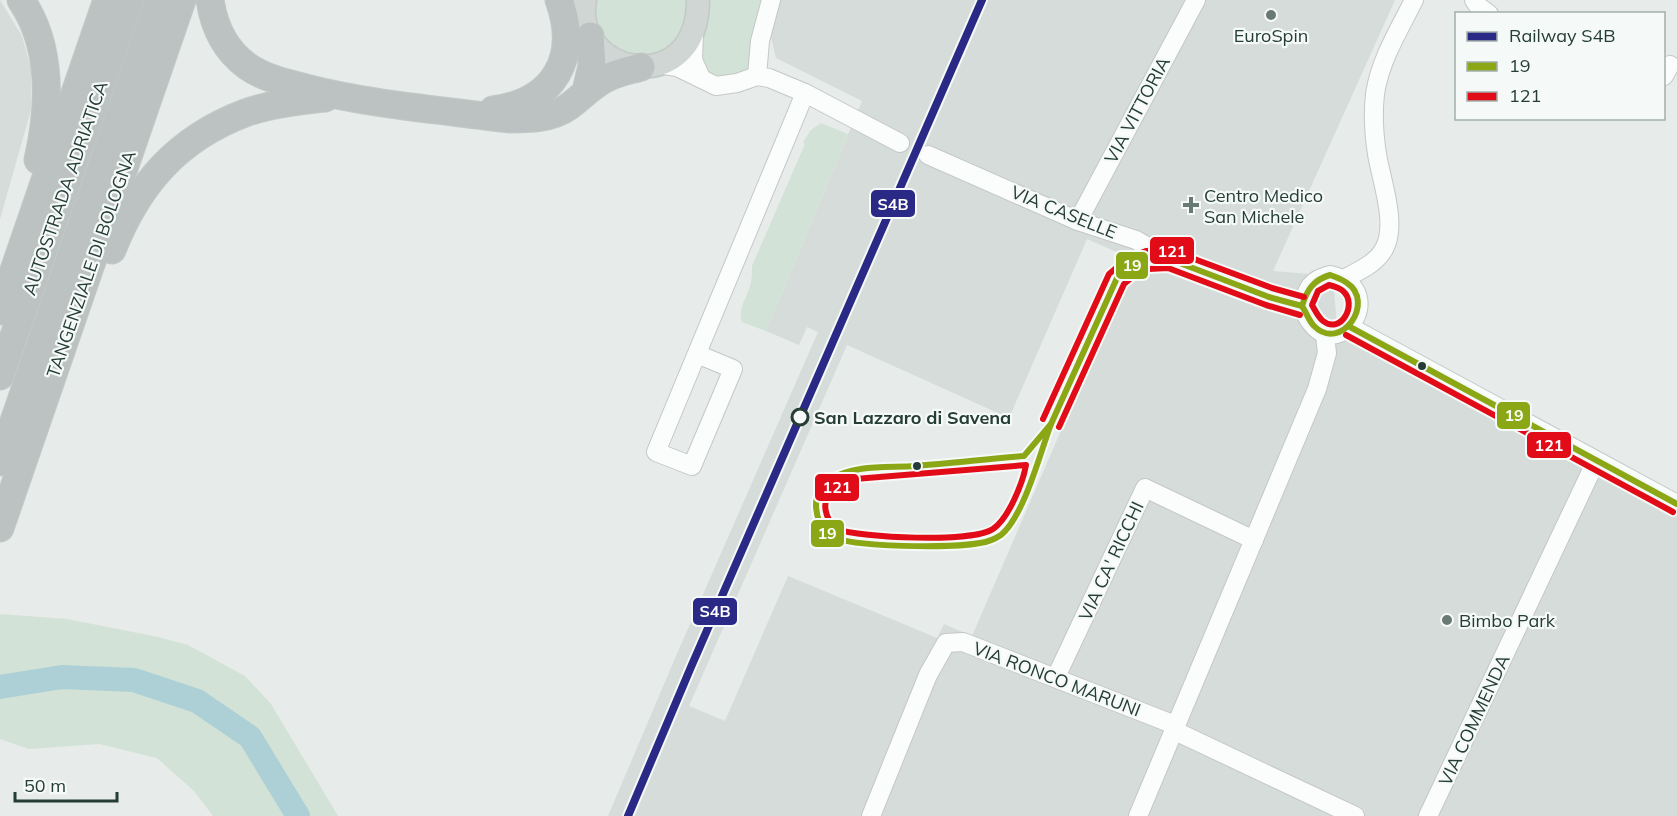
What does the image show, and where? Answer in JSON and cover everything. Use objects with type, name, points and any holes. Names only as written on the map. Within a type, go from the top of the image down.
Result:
[{"type":"highway","points":[[15,270],[18,227],[39,154],[46,95],[43,52],[36,27],[21,0]]},
{"type":"highway","points":[[0,311],[107,0]]},
{"type":"highway","name":"AUTOSTRADA ADRIATICA","points":[[0,376],[130,0]]},
{"type":"highway","name":"AUTOSTRADA ADRIATICA","points":[[0,462],[159,0]]},
{"type":"highway","name":"TANGENZIALE DI BOLOGNA","points":[[0,528],[182,0]]},
{"type":"highway","points":[[210,0],[220,36],[237,58],[247,66],[258,73],[285,82],[339,96],[509,119],[532,119],[549,116],[567,108],[586,91],[609,77],[649,66]]},
{"type":"highway","points":[[462,113],[515,106],[530,100],[550,83],[563,61],[567,40],[565,18],[577,2]]},
{"type":"highway","points":[[586,91],[592,66],[590,36]]},
{"type":"highway","points":[[66,338],[89,307],[117,235],[135,203],[155,173],[187,144],[220,124],[246,113],[286,103],[339,96]]},
{"type":"main road","points":[[577,2],[590,36],[604,53],[623,64],[649,66],[679,54],[694,33],[698,18],[698,0]]},
{"type":"street","points":[[757,76],[760,40],[771,0]]},
{"type":"street","name":"VIA VITTORIA","points":[[1078,221],[1196,0]]},
{"type":"street","points":[[1344,279],[1370,265],[1384,249],[1389,225],[1385,189],[1377,152],[1375,95],[1380,72],[1414,0]]},
{"type":"street","points":[[1474,0],[1486,12]]},
{"type":"street","points":[[694,33],[693,60],[701,78]]},
{"type":"street","points":[[649,66],[677,67],[716,86],[725,86],[757,76],[769,78],[805,93],[900,143]]},
{"type":"street","points":[[697,354],[733,369],[692,466],[656,452],[805,93]]},
{"type":"street","name":"VIA CASELLE","points":[[928,155],[1078,221],[1136,240],[1169,260],[1269,297],[1302,306]]},
{"type":"street","points":[[1358,302],[1352,286],[1344,279],[1330,275],[1320,277],[1311,283],[1302,306],[1312,326],[1325,335],[1336,334],[1350,327],[1358,313],[1358,302],[1370,265]]},
{"type":"street","points":[[1350,327],[1677,504]]},
{"type":"street","points":[[1138,816],[1317,389],[1327,353],[1325,335]]},
{"type":"street","name":"VIA COMMENDA","points":[[1428,816],[1596,461]]},
{"type":"street","name":"VIA CA' RICCHI","points":[[1056,677],[1145,488],[1254,540]]},
{"type":"street","name":"VIA RONCO MARUNI","points":[[871,816],[928,675],[946,643],[963,642],[1056,677],[1174,728],[1355,816]]},
{"type":"shaded area","points":[[0,0],[22,36],[31,69],[31,110],[0,219]]},
{"type":"shaded area","points":[[771,0],[1395,0],[1273,271],[1333,276],[1337,329],[1677,508],[1677,816],[608,816],[818,332],[807,327],[799,345],[766,331],[862,101],[776,58],[769,29]],"holes":[[[1087,239],[1135,260],[972,636],[944,624],[937,638],[788,576],[725,721],[689,706],[847,345],[1009,418]]]},
{"type":"green space","points":[[596,0],[687,0],[684,28],[678,40],[668,48],[645,55],[632,54],[609,42],[601,32],[597,20]]},
{"type":"green space","points":[[698,0],[771,0],[757,76],[701,78]]},
{"type":"green space","points":[[821,123],[848,134],[766,331],[742,322],[741,312],[750,287],[752,266],[805,144],[803,142],[811,130]]},
{"type":"green space","points":[[0,614],[67,619],[158,637],[188,645],[245,676],[271,704],[338,816],[213,816],[194,791],[157,758],[99,744],[29,749],[0,739]]},
{"type":"waterway","points":[[0,687],[62,677],[134,680],[197,701],[250,737],[298,816]]},
{"type":"rail line","name":"S4B","points":[[628,816],[982,0]]},
{"type":"transit line","name":"121","points":[[1043,419],[1109,274],[1128,258],[1146,251],[1170,250],[1272,288],[1304,297]]},
{"type":"transit line","name":"19","points":[[1051,424],[1117,278],[1131,266],[1147,260],[1169,259],[1269,297],[1302,306]]},
{"type":"transit line","name":"121","points":[[1059,427],[1124,284],[1136,274],[1149,269],[1168,268],[1266,305],[1300,315]]},
{"type":"transit line","name":"19","points":[[1330,275],[1347,283],[1355,291],[1358,302],[1352,322],[1335,333],[1324,333],[1314,326],[1302,306],[1312,286],[1330,275]]},
{"type":"transit line","name":"121","points":[[1329,285],[1343,291],[1349,303],[1345,316],[1336,324],[1323,321],[1312,305],[1318,291],[1329,285]]},
{"type":"transit line","name":"19","points":[[1350,327],[1677,504]]},
{"type":"transit line","name":"121","points":[[1346,335],[1673,512]]},
{"type":"transit line","name":"19","points":[[1051,424],[1017,514],[1001,535],[991,540],[949,546],[859,543],[831,536],[820,522],[816,505],[818,493],[828,481],[841,474],[861,469],[1024,456],[1051,424]]},
{"type":"transit line","name":"121","points":[[1026,465],[1022,481],[1010,508],[999,524],[981,533],[941,538],[868,535],[836,529],[827,515],[825,505],[831,490],[855,479],[1026,465]]},
{"type":"place","name":"EuroSpin","points":[[1271,15]]},
{"type":"place","name":"Centro Medico San Michele","points":[[1191,205]]},
{"type":"place","name":"San Lazzaro di Savena","points":[[800,417]]},
{"type":"place","name":"Bimbo Park","points":[[1447,620]]}]
